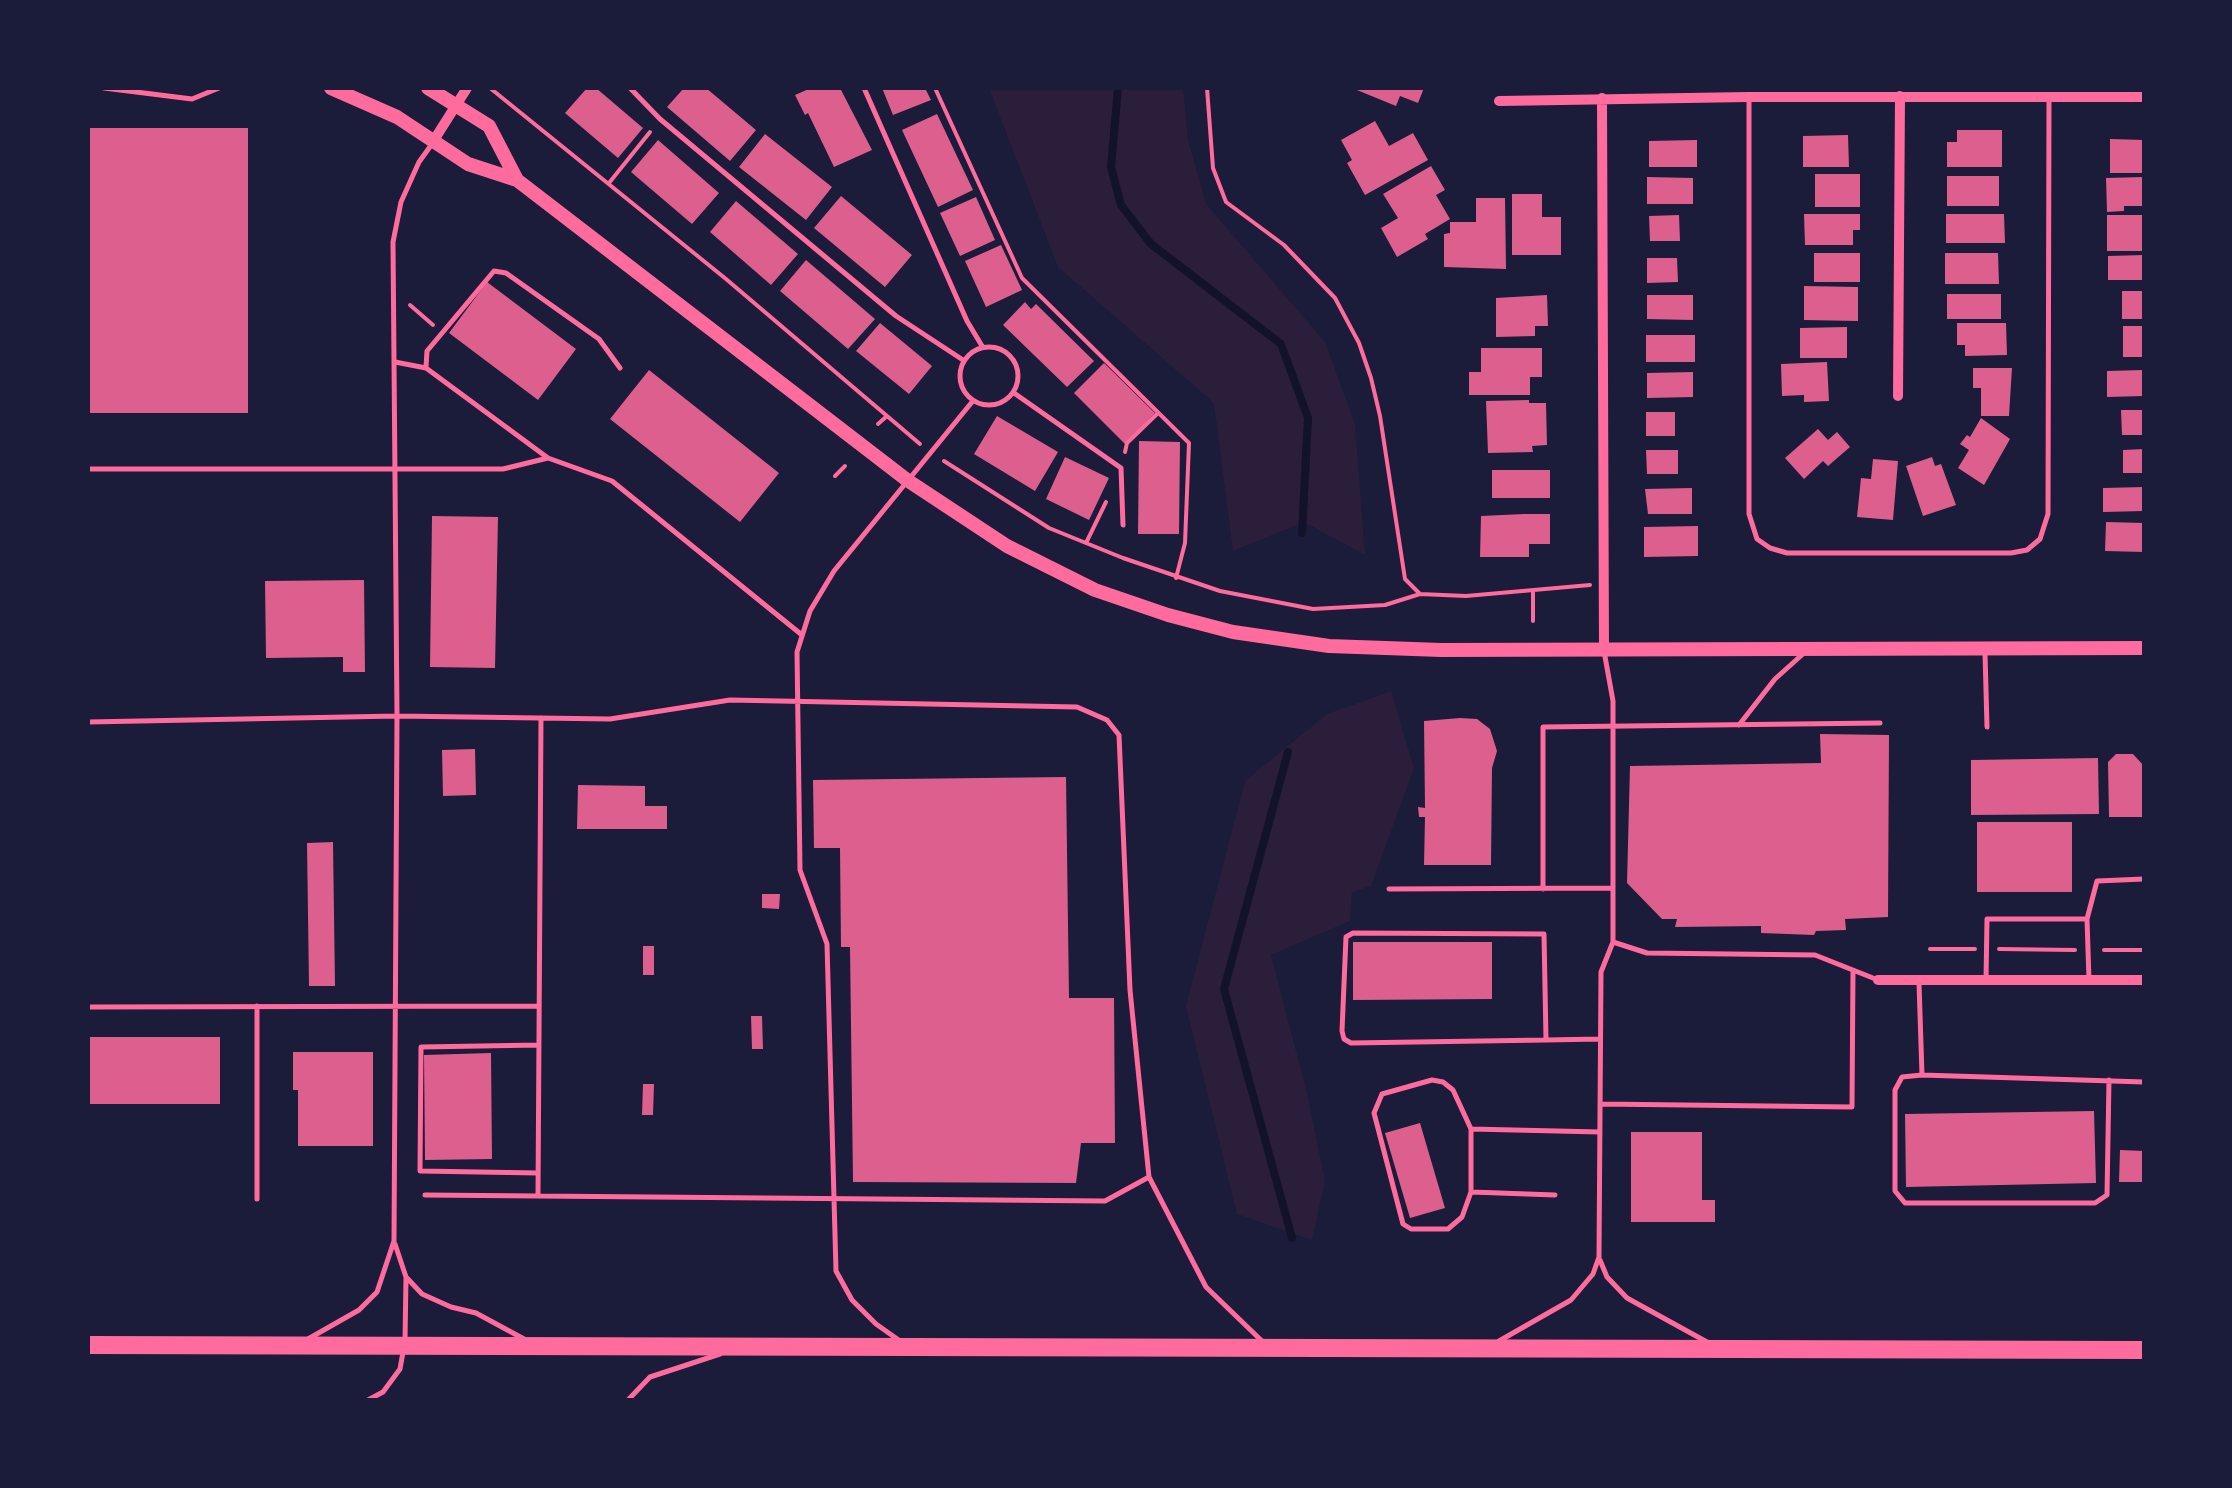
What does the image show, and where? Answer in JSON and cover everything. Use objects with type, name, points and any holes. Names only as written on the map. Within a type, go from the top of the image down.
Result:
[{"type":"main road","points":[[88,1344],[2144,1350]]},
{"type":"street","points":[[331,88],[398,118],[468,164],[517,180],[907,480],[1006,546],[1095,590],[1168,615],[1233,632],[1328,646],[1604,650],[2144,648]]},
{"type":"street","points":[[428,88],[490,126],[517,180]]},
{"type":"street","points":[[434,140],[467,88]]},
{"type":"street","points":[[1499,100],[2032,91],[2049,95],[2144,97]]},
{"type":"street","points":[[1898,396],[1900,96]]},
{"type":"street","points":[[1602,98],[1604,650]]},
{"type":"street","points":[[1878,980],[2144,980]]},
{"type":"lane","points":[[104,88],[192,100],[219,88]]},
{"type":"lane","points":[[630,88],[660,120],[896,316],[963,360]]},
{"type":"lane","points":[[864,88],[952,289],[982,346]]},
{"type":"lane","points":[[1749,96],[1750,514],[1757,539],[1787,553],[1974,553],[2028,550],[2046,527],[2049,95]]},
{"type":"lane","points":[[368,1400],[383,1392],[400,1369],[406,1277],[394,1241],[394,242],[401,202],[434,140]]},
{"type":"lane","points":[[426,368],[427,352],[494,271],[506,273],[599,339],[620,368]]},
{"type":"lane","points":[[982,346],[1005,351],[1019,370],[1014,393],[995,406],[972,402],[958,383],[963,360],[982,346]]},
{"type":"lane","points":[[395,362],[426,368],[548,458],[612,481],[802,635]]},
{"type":"lane","points":[[1014,393],[1121,468],[1123,525]]},
{"type":"lane","points":[[907,1346],[876,1324],[852,1300],[836,1271],[827,944],[800,870],[797,652],[810,611],[834,572],[972,402]]},
{"type":"lane","points":[[88,469],[503,469],[548,458]]},
{"type":"lane","points":[[1488,1348],[1571,1300],[1593,1274],[1599,1257],[1601,972],[1613,942],[1613,701],[1604,650]]},
{"type":"lane","points":[[1739,725],[1775,679],[1808,650]]},
{"type":"lane","points":[[1985,650],[1987,728]]},
{"type":"lane","points":[[88,722],[246,722],[397,716],[610,718],[712,702],[796,701],[1077,707],[1107,720],[1119,735],[1130,990],[1148,1176],[1206,1287],[1268,1347]]},
{"type":"lane","points":[[538,1195],[541,717]]},
{"type":"lane","points":[[1543,889],[1543,728],[1880,723]]},
{"type":"lane","points":[[2090,980],[2087,919],[2097,880],[2144,879]]},
{"type":"lane","points":[[1389,890],[1612,888]]},
{"type":"lane","points":[[1986,980],[1987,919],[2087,919]]},
{"type":"lane","points":[[1546,1040],[1544,934],[1353,933],[1346,937],[1342,1030],[1344,1040],[1351,1043],[1600,1040]]},
{"type":"lane","points":[[1613,942],[1647,952],[1815,956],[1878,980]]},
{"type":"lane","points":[[1600,1104],[1852,1107],[1853,970]]},
{"type":"lane","points":[[1919,980],[1922,1075]]},
{"type":"lane","points":[[88,1006],[540,1006]]},
{"type":"lane","points":[[257,1006],[257,1199]]},
{"type":"lane","points":[[538,1173],[420,1171],[422,1047],[539,1046]]},
{"type":"lane","points":[[2109,1080],[2107,1194],[2095,1203],[1905,1203],[1896,1192],[1895,1090],[1902,1077],[1922,1075],[2109,1080],[2144,1082]]},
{"type":"lane","points":[[1432,1080],[1443,1082],[1454,1090],[1471,1129],[1471,1192],[1462,1217],[1448,1229],[1410,1229],[1399,1216],[1374,1114],[1376,1103],[1382,1094],[1432,1080]]},
{"type":"lane","points":[[1471,1129],[1600,1132]]},
{"type":"lane","points":[[424,1194],[1106,1202],[1148,1176]]},
{"type":"lane","points":[[1471,1192],[1555,1196]]},
{"type":"lane","points":[[296,1345],[359,1310],[377,1292],[394,1241]]},
{"type":"lane","points":[[1599,1257],[1607,1277],[1626,1298],[1718,1348]]},
{"type":"lane","points":[[406,1277],[422,1294],[476,1313],[540,1347]]},
{"type":"lane","points":[[628,1400],[650,1377],[664,1370],[752,1345]]},
{"type":"path","points":[[490,88],[930,452],[1049,528],[1176,578],[1313,609],[1385,605],[1420,594],[1466,596],[1604,584]]},
{"type":"path","points":[[935,88],[1022,278],[1189,443],[1186,543],[1176,578]]},
{"type":"path","points":[[1206,88],[1213,168],[1226,202],[1284,244],[1335,298],[1359,343],[1380,416],[1406,579],[1420,594]]},
{"type":"path","points":[[610,184],[660,120]]},
{"type":"path","points":[[394,292],[443,334]]},
{"type":"path","points":[[878,424],[887,416]]},
{"type":"path","points":[[834,476],[845,466]]},
{"type":"path","points":[[1533,590],[1533,621]]},
{"type":"path","points":[[1930,948],[2144,950]]},
{"type":"shaded area","points":[[989,88],[1183,88],[1188,140],[1206,204],[1325,342],[1355,424],[1365,555],[1304,522],[1233,551],[1214,403],[1058,267]]},
{"type":"shaded area","points":[[1391,691],[1414,768],[1371,886],[1352,892],[1350,921],[1271,955],[1325,1181],[1312,1240],[1237,1214],[1186,1006],[1245,781],[1327,714]]},
{"type":"building","points":[[587,88],[596,88],[643,128],[618,158],[565,113]]},
{"type":"building","points":[[684,88],[706,88],[756,130],[730,161],[667,107]]},
{"type":"building","points":[[811,88],[840,88],[872,150],[834,167],[795,95]]},
{"type":"building","points":[[882,88],[925,88],[931,100],[893,115]]},
{"type":"building","points":[[1352,88],[1424,88],[1418,103],[1400,96],[1396,106]]},
{"type":"building","points":[[937,114],[973,190],[938,207],[902,130]]},
{"type":"building","points":[[1375,121],[1389,146],[1413,133],[1428,160],[1365,195],[1347,163],[1352,160],[1341,140]]},
{"type":"building","points":[[88,128],[248,128],[248,413],[88,413]]},
{"type":"building","points":[[1957,130],[2002,130],[2002,167],[1947,167],[1947,142],[1957,142]]},
{"type":"building","points":[[765,134],[832,187],[806,220],[739,167]]},
{"type":"building","points":[[1848,135],[1849,167],[1803,167],[1803,136]]},
{"type":"building","points":[[2110,139],[2144,140],[2144,173],[2110,173]]},
{"type":"building","points":[[658,140],[719,193],[692,224],[631,172]]},
{"type":"building","points":[[1697,140],[1697,167],[1649,167],[1649,141]]},
{"type":"building","points":[[1431,166],[1445,190],[1436,195],[1450,219],[1425,234],[1428,239],[1397,257],[1381,228],[1398,218],[1383,194]]},
{"type":"building","points":[[1815,174],[1860,174],[1860,207],[1815,207]]},
{"type":"building","points":[[1947,176],[1999,176],[1999,206],[1947,206]]},
{"type":"building","points":[[1647,177],[1693,178],[1693,204],[1647,204]]},
{"type":"building","points":[[2144,177],[2144,206],[2124,206],[2124,211],[2107,212],[2106,178]]},
{"type":"building","points":[[1512,194],[1542,194],[1542,217],[1561,217],[1561,255],[1512,255]]},
{"type":"building","points":[[841,196],[912,255],[885,287],[814,228]]},
{"type":"building","points":[[976,197],[995,240],[960,256],[940,213]]},
{"type":"building","points":[[1476,198],[1505,198],[1506,269],[1444,267],[1444,234],[1450,233],[1450,222],[1476,222]]},
{"type":"building","points":[[736,201],[798,254],[771,285],[710,232]]},
{"type":"building","points":[[1804,214],[1860,214],[1860,230],[1853,230],[1853,245],[1805,245]]},
{"type":"building","points":[[1946,214],[2004,214],[2005,243],[1946,243]]},
{"type":"building","points":[[1679,215],[1680,241],[1650,241],[1649,216]]},
{"type":"building","points":[[2107,215],[2144,215],[2144,251],[2107,251]]},
{"type":"building","points":[[1001,245],[1022,290],[986,307],[965,261]]},
{"type":"building","points":[[1814,253],[1860,253],[1860,282],[1814,282]]},
{"type":"building","points":[[1945,253],[1998,253],[1999,284],[1945,284]]},
{"type":"building","points":[[2144,255],[2144,280],[2108,280],[2108,256]]},
{"type":"building","points":[[1647,258],[1677,258],[1678,282],[1647,283]]},
{"type":"building","points":[[806,260],[875,319],[848,349],[780,291]]},
{"type":"building","points":[[487,282],[576,349],[538,400],[449,333]]},
{"type":"building","points":[[1804,286],[1858,287],[1858,321],[1804,320]]},
{"type":"building","points":[[2122,291],[2144,291],[2144,319],[2122,319]]},
{"type":"building","points":[[1947,294],[2001,294],[2001,319],[1947,319]]},
{"type":"building","points":[[1547,295],[1548,326],[1535,326],[1535,336],[1496,337],[1496,298]]},
{"type":"building","points":[[1647,295],[1693,295],[1693,320],[1647,319]]},
{"type":"building","points":[[1025,302],[1031,309],[1036,304],[1094,361],[1067,387],[1003,325]]},
{"type":"building","points":[[880,323],[932,366],[909,394],[856,351]]},
{"type":"building","points":[[1957,323],[2006,323],[2007,355],[1965,356],[1965,345],[1957,345]]},
{"type":"building","points":[[2123,326],[2144,326],[2144,357],[2123,357]]},
{"type":"building","points":[[1847,327],[1847,358],[1800,358],[1800,328]]},
{"type":"building","points":[[1646,335],[1695,335],[1695,362],[1646,362]]},
{"type":"building","points":[[1481,348],[1542,348],[1542,377],[1530,377],[1530,395],[1469,395],[1469,372],[1481,372]]},
{"type":"building","points":[[1827,362],[1829,401],[1804,402],[1804,395],[1782,396],[1781,364]]},
{"type":"building","points":[[1104,363],[1155,413],[1125,444],[1074,393]]},
{"type":"building","points":[[1973,368],[2012,368],[2009,416],[1981,416],[1981,388],[1973,388]]},
{"type":"building","points":[[649,370],[779,473],[740,522],[610,419]]},
{"type":"building","points":[[2144,370],[2144,396],[2107,397],[2107,371]]},
{"type":"building","points":[[1693,372],[1693,397],[1647,398],[1647,373]]},
{"type":"building","points":[[1486,401],[1546,403],[1547,445],[1532,446],[1533,452],[1488,453]]},
{"type":"building","points":[[2121,410],[2144,410],[2144,435],[2122,435]]},
{"type":"building","points":[[1646,412],[1675,412],[1675,436],[1646,436]]},
{"type":"building","points":[[997,416],[1058,452],[1035,491],[974,454]]},
{"type":"building","points":[[1981,418],[2010,439],[1984,485],[1958,468],[1969,450],[1960,444],[1967,435],[1970,437]]},
{"type":"building","points":[[1818,429],[1828,440],[1837,432],[1850,447],[1828,466],[1823,461],[1804,479],[1785,458]]},
{"type":"building","points":[[1139,441],[1180,442],[1179,534],[1138,534]]},
{"type":"building","points":[[2144,449],[2144,473],[2123,473],[2123,450]]},
{"type":"building","points":[[1646,450],[1678,450],[1678,474],[1647,474]]},
{"type":"building","points":[[1065,457],[1109,478],[1089,520],[1046,499]]},
{"type":"building","points":[[1932,457],[1935,466],[1941,464],[1956,505],[1923,516],[1906,466]]},
{"type":"building","points":[[1873,459],[1898,461],[1893,520],[1857,517],[1861,478],[1871,479]]},
{"type":"building","points":[[1492,470],[1550,470],[1550,498],[1492,498]]},
{"type":"building","points":[[2144,487],[2144,511],[2103,512],[2103,488]]},
{"type":"building","points":[[1692,488],[1692,514],[1648,514],[1645,489]]},
{"type":"building","points":[[1550,514],[1550,544],[1529,544],[1529,557],[1480,557],[1481,516]]},
{"type":"building","points":[[432,516],[498,517],[495,668],[430,667]]},
{"type":"building","points":[[2106,522],[2144,523],[2144,552],[2105,551]]},
{"type":"building","points":[[1698,526],[1698,556],[1644,557],[1644,527]]},
{"type":"building","points":[[364,580],[365,672],[343,672],[343,657],[266,658],[265,581]]},
{"type":"building","points":[[1477,719],[1490,729],[1497,751],[1492,768],[1491,865],[1424,865],[1425,817],[1419,817],[1418,807],[1425,808],[1424,721]]},
{"type":"building","points":[[1820,734],[1889,735],[1888,917],[1845,919],[1846,930],[1816,931],[1814,935],[1761,933],[1761,926],[1675,927],[1677,919],[1662,919],[1627,883],[1630,766],[1821,763]]},
{"type":"building","points":[[475,749],[476,795],[443,796],[442,750]]},
{"type":"building","points":[[2116,754],[2133,754],[2144,766],[2144,817],[2109,817],[2108,762]]},
{"type":"building","points":[[2098,758],[2099,814],[1971,815],[1971,760]]},
{"type":"building","points":[[1066,777],[1069,998],[1114,998],[1115,1143],[1081,1143],[1076,1183],[853,1182],[850,947],[841,947],[840,848],[814,848],[813,780]]},
{"type":"building","points":[[578,785],[645,786],[645,806],[667,806],[667,829],[577,829]]},
{"type":"building","points":[[1977,822],[2072,822],[2072,892],[1977,892]]},
{"type":"building","points":[[333,842],[335,986],[309,986],[307,843]]},
{"type":"building","points":[[762,894],[780,894],[779,909],[762,908]]},
{"type":"building","points":[[1353,942],[1492,942],[1492,999],[1353,1000]]},
{"type":"building","points":[[643,946],[654,946],[654,975],[643,975]]},
{"type":"building","points":[[751,1016],[762,1016],[763,1049],[752,1049]]},
{"type":"building","points":[[88,1037],[220,1037],[220,1104],[88,1104]]},
{"type":"building","points":[[293,1052],[373,1052],[373,1146],[298,1146]]},
{"type":"building","points":[[491,1053],[492,1159],[425,1160],[424,1055]]},
{"type":"building","points":[[643,1084],[654,1084],[653,1115],[642,1115]]},
{"type":"building","points":[[2094,1111],[2096,1183],[1906,1187],[1905,1114]]},
{"type":"building","points":[[1420,1123],[1445,1208],[1410,1218],[1385,1133]]},
{"type":"building","points":[[1631,1132],[1702,1132],[1702,1200],[1715,1200],[1715,1222],[1631,1222]]},
{"type":"building","points":[[2120,1150],[2144,1151],[2144,1182],[2119,1182]]},
{"type":"waterway","points":[[1118,88],[1111,167],[1121,205],[1151,244],[1281,344],[1308,418],[1302,533]]},
{"type":"waterway","points":[[1288,752],[1224,989],[1292,1238]]}]
